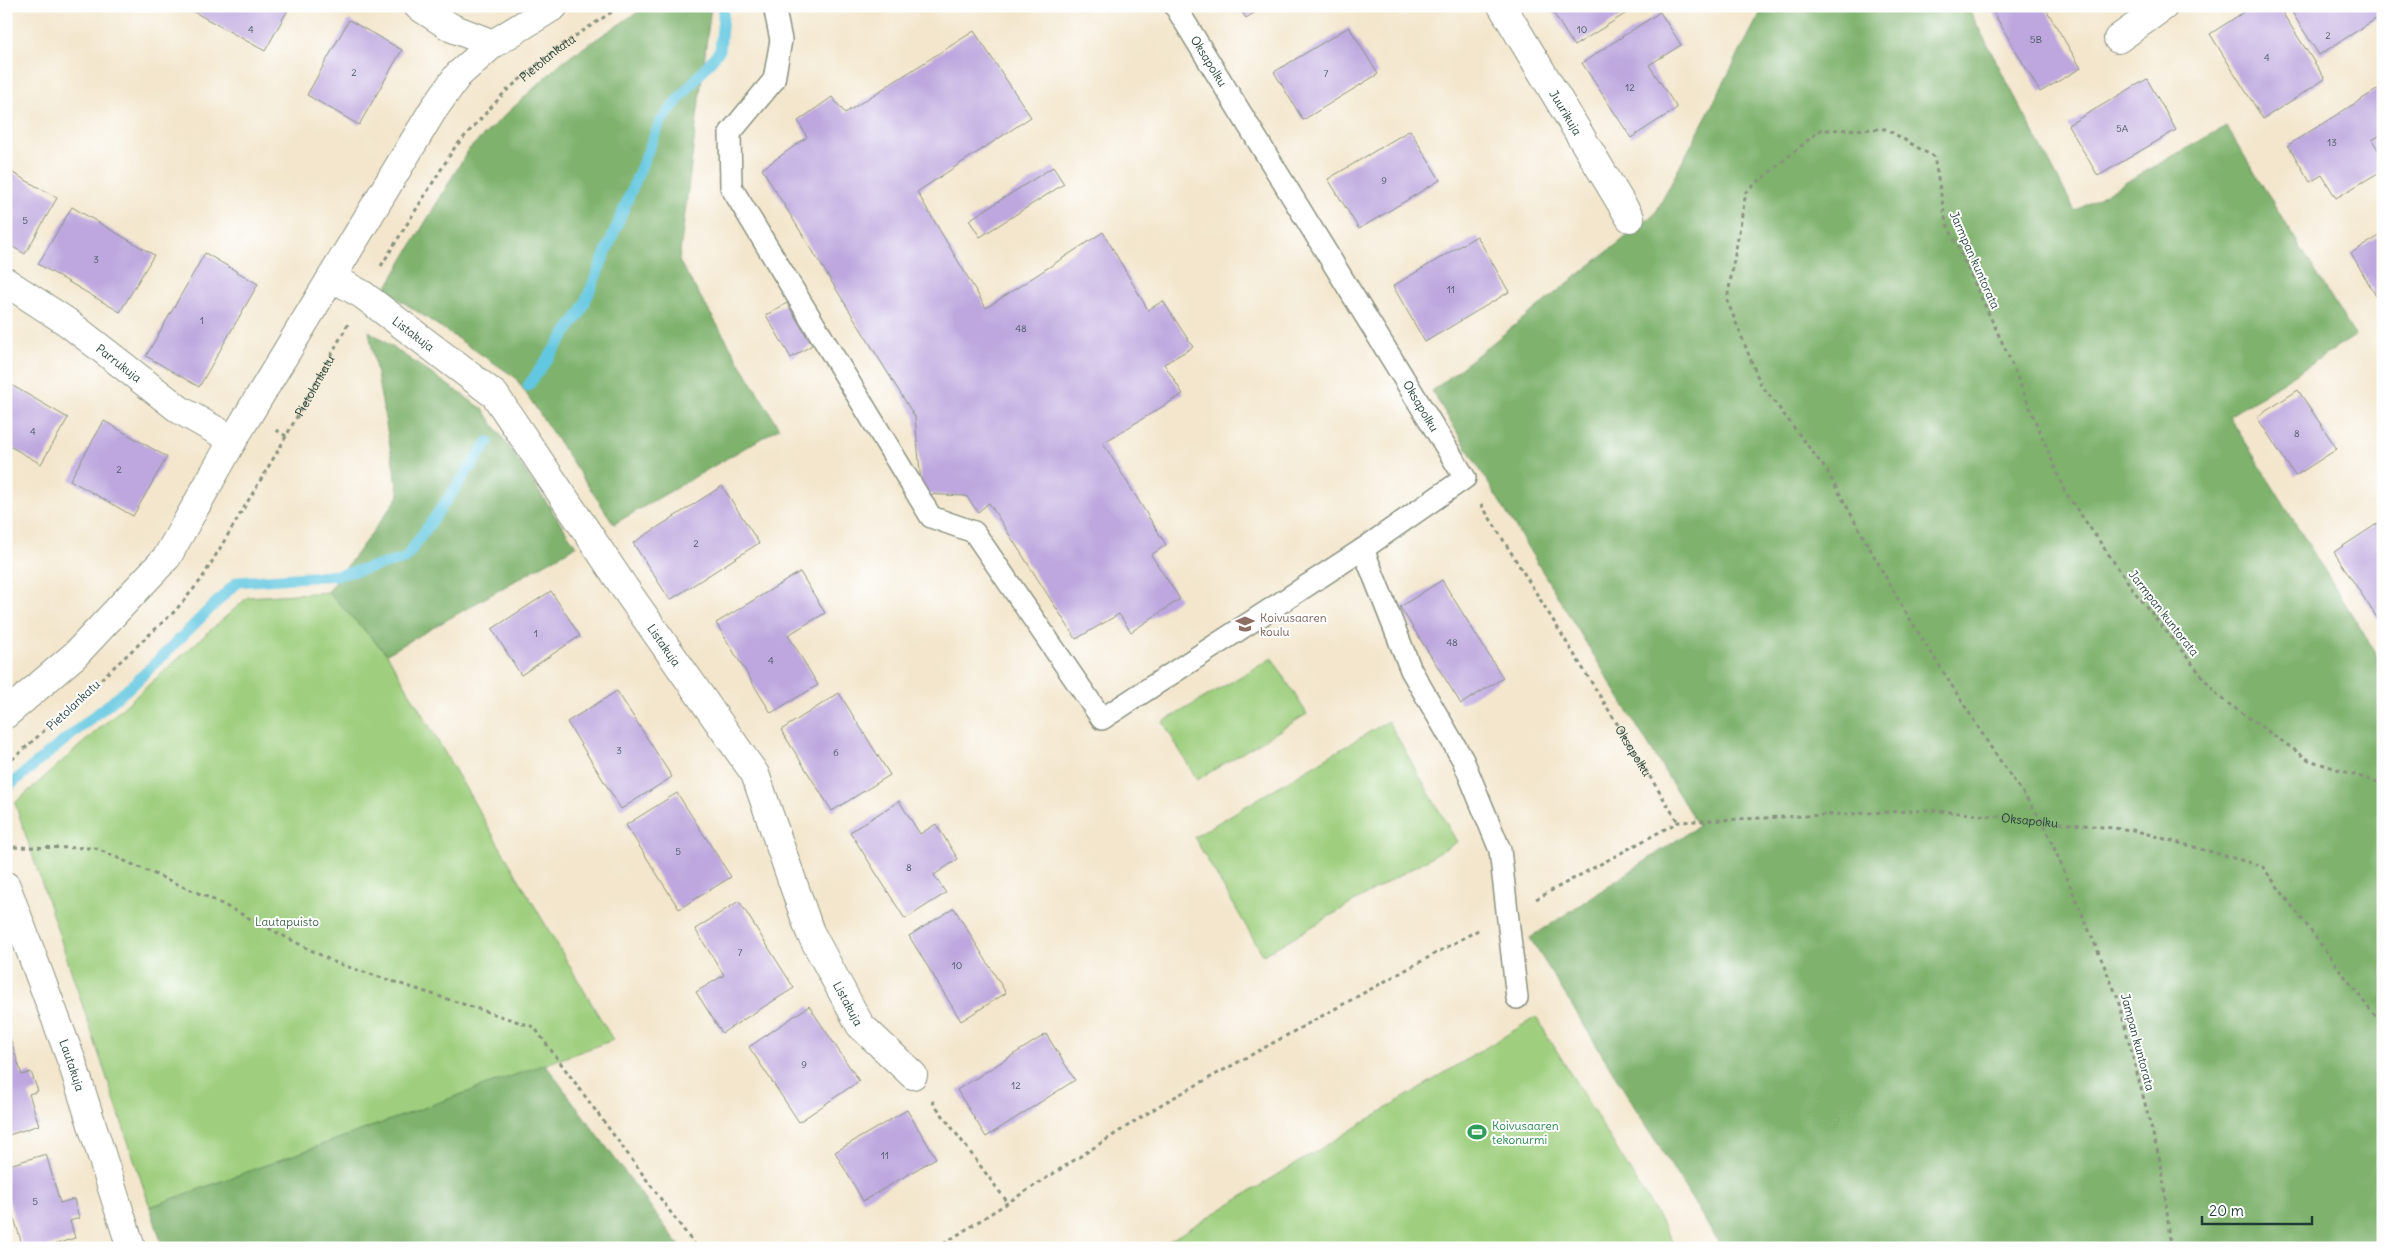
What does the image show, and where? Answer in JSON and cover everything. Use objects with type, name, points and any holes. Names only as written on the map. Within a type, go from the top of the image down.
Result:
[{"type":"street","points":[[418,6],[452,28],[493,44]]},
{"type":"street","points":[[6,714],[75,655],[167,557],[234,440],[433,110],[458,76],[493,44],[554,6]]},
{"type":"street","name":"Juurikuja","points":[[1502,6],[1630,218]]},
{"type":"street","points":[[2118,39],[2164,6]]},
{"type":"street","name":"Listakuja","points":[[333,278],[363,294],[495,395],[626,590],[755,774],[810,932],[860,1025],[913,1075]]},
{"type":"street","name":"Parrukuja","points":[[6,282],[67,322],[180,410],[234,440]]},
{"type":"street","name":"Lautakuja","points":[[6,886],[72,1062],[131,1248]]},
{"type":"lane","points":[[774,6],[782,40],[774,80],[730,133],[731,187],[931,517],[974,532],[1102,719],[1363,549],[1465,478]]},
{"type":"lane","name":"Oksapolku","points":[[1175,6],[1465,478]]},
{"type":"lane","points":[[1363,549],[1411,670],[1463,760],[1500,850],[1517,998]]},
{"type":"path","name":"Pietolankatu","points":[[6,766],[175,611],[201,580],[279,449],[363,294],[455,147],[505,92],[557,48],[621,6]]},
{"type":"path","name":"Jarmpan kuntorata","points":[[2043,822],[1990,746],[1903,608],[1827,471],[1760,383],[1727,300],[1746,192],[1820,130],[1886,129],[1934,157],[1946,222],[2008,355],[2065,492],[2137,595],[2218,697],[2309,760],[2383,784]]},
{"type":"path","name":"Oksapolku","points":[[1465,478],[1678,822],[1930,810],[2133,830],[2262,866],[2383,1027]]},
{"type":"path","points":[[937,1248],[1162,1104],[1678,822]]},
{"type":"path","name":"Jampan kuntorata","points":[[2043,822],[2117,996],[2162,1169],[2171,1248]]},
{"type":"path","points":[[6,847],[95,848],[214,900],[336,963],[534,1026],[697,1248]]},
{"type":"path","points":[[913,1075],[1008,1203]]},
{"type":"green space","points":[[647,6],[711,6],[679,261],[779,428],[614,524],[515,377],[385,290],[469,149],[563,61]]},
{"type":"green space","points":[[1764,6],[1967,6],[2075,211],[2226,126],[2355,336],[2229,416],[2380,660],[2383,659],[2383,1248],[1722,1248],[1530,938],[1698,826],[1432,391],[1655,214]]},
{"type":"green space","points":[[369,331],[483,409],[576,546],[387,654],[328,592],[399,496]]},
{"type":"green space","name":"Lautapuisto","points":[[328,592],[387,654],[613,1040],[150,1207],[15,803],[248,597]]},
{"type":"green space","points":[[1272,658],[1307,714],[1197,780],[1163,722]]},
{"type":"green space","points":[[1388,721],[1457,842],[1263,955],[1194,837]]},
{"type":"green space","name":"Koivusaaren tekonurmi","points":[[1536,1017],[1677,1248],[1158,1248]]},
{"type":"green space","points":[[545,1064],[681,1248],[163,1248],[150,1207]]},
{"type":"building","points":[[183,6],[290,6],[265,51]]},
{"type":"building","points":[[1238,6],[1265,6],[1246,18]]},
{"type":"building","points":[[1549,6],[1625,6],[1628,12],[1574,46]]},
{"type":"building","points":[[1998,6],[2044,6],[2081,68],[2040,92],[1992,10]]},
{"type":"building","points":[[2253,6],[2278,6],[2325,79],[2263,119],[2210,34]]},
{"type":"building","points":[[2288,6],[2377,6],[2382,15],[2319,55]]},
{"type":"building","points":[[1660,12],[1681,45],[1649,65],[1677,108],[1631,138],[1582,63]]},
{"type":"building","points":[[349,20],[402,50],[359,125],[307,95]]},
{"type":"building","points":[[1349,27],[1378,74],[1303,120],[1274,72]]},
{"type":"building","points":[[974,31],[1031,117],[917,192],[986,308],[1103,232],[1148,310],[1163,301],[1193,347],[1164,364],[1183,394],[1103,443],[1166,545],[1151,555],[1180,599],[1131,632],[1119,614],[1076,639],[989,503],[978,512],[966,496],[922,494],[915,417],[762,169],[807,137],[798,121],[832,97],[845,113]]},
{"type":"building","points":[[2147,79],[2176,130],[2098,176],[2068,125]]},
{"type":"building","points":[[2383,86],[2383,134],[2372,140],[2383,157],[2383,170],[2336,198],[2322,175],[2310,182],[2288,145]]},
{"type":"building","points":[[1410,130],[1440,180],[1359,229],[1328,179]]},
{"type":"building","points":[[1053,167],[1064,184],[980,237],[969,220]]},
{"type":"building","points":[[6,169],[57,198],[25,254],[6,243]]},
{"type":"building","points":[[72,207],[154,255],[120,312],[38,264]]},
{"type":"building","points":[[2383,234],[2383,308],[2351,253]]},
{"type":"building","points":[[1477,236],[1509,292],[1425,342],[1393,286]]},
{"type":"building","points":[[205,253],[258,284],[199,387],[146,356]]},
{"type":"building","points":[[787,303],[812,345],[791,358],[766,315]]},
{"type":"building","points":[[6,382],[68,418],[41,464],[6,444]]},
{"type":"building","points":[[2298,390],[2337,449],[2295,476],[2257,417]]},
{"type":"building","points":[[104,421],[167,457],[133,516],[70,480]]},
{"type":"building","points":[[722,486],[759,543],[670,600],[633,543]]},
{"type":"building","points":[[2383,520],[2383,627],[2334,552]]},
{"type":"building","points":[[800,572],[825,613],[788,635],[818,685],[771,713],[716,623]]},
{"type":"building","points":[[1442,580],[1503,678],[1461,704],[1400,607]]},
{"type":"building","points":[[551,591],[580,636],[521,675],[492,629]]},
{"type":"building","points":[[617,691],[672,777],[621,809],[567,722]]},
{"type":"building","points":[[839,693],[890,775],[832,811],[781,730]]},
{"type":"building","points":[[677,793],[731,877],[679,909],[626,825]]},
{"type":"building","points":[[899,801],[920,834],[936,824],[958,859],[934,875],[946,893],[905,919],[850,832]]},
{"type":"building","points":[[739,901],[794,988],[722,1033],[696,992],[724,975],[695,929]]},
{"type":"building","points":[[954,908],[1006,993],[961,1021],[909,936]]},
{"type":"building","points":[[809,1006],[859,1081],[799,1122],[749,1047]]},
{"type":"building","points":[[1046,1034],[1075,1080],[986,1137],[957,1090]]},
{"type":"building","points":[[10,1038],[22,1075],[31,1072],[38,1091],[29,1094],[39,1125],[6,1136],[6,1040]]},
{"type":"building","points":[[907,1110],[936,1158],[863,1201],[835,1152]]},
{"type":"building","points":[[46,1154],[60,1203],[74,1199],[79,1218],[70,1221],[75,1238],[43,1248],[23,1248],[6,1191],[6,1166]]},
{"type":"waterway","points":[[528,386],[581,312],[660,122],[720,50],[724,6]]},
{"type":"waterway","points":[[6,788],[136,682],[237,582],[339,575],[405,559],[488,442]]},
{"type":"place","name":"Koivusaaren koulu","points":[[1245,624]]},
{"type":"place","name":"Koivusaaren tekonurmi","points":[[1477,1132]]}]
